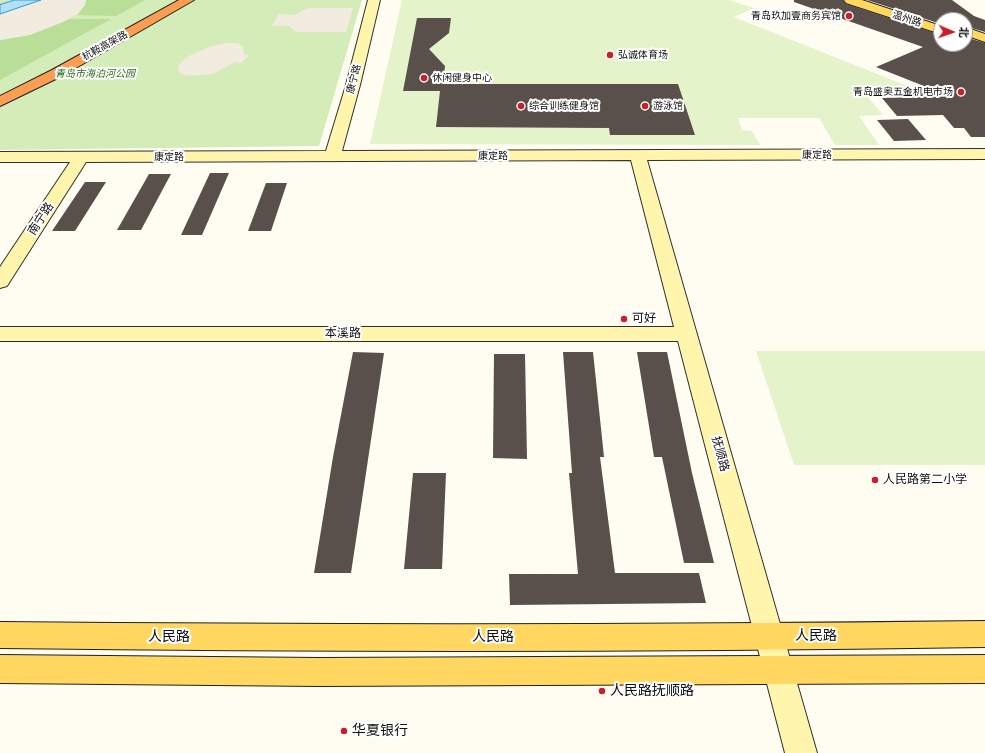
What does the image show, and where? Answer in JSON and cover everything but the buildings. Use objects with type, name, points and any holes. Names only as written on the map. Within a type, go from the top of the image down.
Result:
[{"type":"highway","name":"杭鞍高架路","points":[[0,89],[168,0]]},
{"type":"highway","name":"杭鞍高架路","points":[[0,102],[57,73],[188,0]]},
{"type":"highway","points":[[57,73],[197,0]]},
{"type":"highway","points":[[42,68],[83,44]]},
{"type":"main road","name":"温州路","points":[[850,0],[933,27]]},
{"type":"main road","name":"温州路","points":[[871,0],[933,20]]},
{"type":"main road","points":[[973,34],[985,38]]},
{"type":"main road","points":[[973,41],[985,45]]},
{"type":"main road","name":"人民路","points":[[0,636],[302,638],[985,634]]},
{"type":"main road","points":[[0,669],[311,672],[985,669]]},
{"type":"street","name":"康宁路","points":[[332,156],[353,84],[374,0]]},
{"type":"street","name":"康定路","points":[[0,157],[985,154]]},
{"type":"street","name":"抚顺路","points":[[638,156],[801,753]]},
{"type":"street","name":"南宁路","points":[[0,282],[82,157]]},
{"type":"street","name":"本溪路","points":[[0,334],[687,334]]},
{"type":"green space","name":"青岛市海泊河公园","points":[[0,0],[362,0],[319,146],[0,150]]},
{"type":"green space","points":[[86,0],[145,0],[116,16],[75,15],[85,5]]},
{"type":"green space","name":"弘诚体育场","points":[[402,0],[729,0],[754,8],[734,17],[930,95],[865,94],[883,115],[859,116],[879,145],[835,145],[819,118],[738,118],[742,130],[752,131],[760,145],[370,144]]},
{"type":"green space","points":[[69,19],[111,19],[0,80],[0,40],[30,35]]},
{"type":"green space","points":[[756,351],[985,351],[985,465],[794,465]]},
{"type":"shaded area","points":[[41,0],[86,0],[85,5],[78,14],[63,22],[30,35],[0,40],[0,14]]},
{"type":"shaded area","points":[[308,8],[353,8],[346,32],[296,32],[289,26],[272,26],[279,14],[295,15]]},
{"type":"shaded area","points":[[226,43],[238,43],[243,47],[244,54],[249,55],[241,63],[235,62],[213,74],[187,76],[179,73],[178,67],[182,61],[191,55],[212,46]]},
{"type":"water","points":[[15,0],[41,0],[0,14],[0,5]]},
{"type":"place","name":"青岛玖加壹商务宾馆","points":[[849,16]]},
{"type":"place","name":"弘诚体育场","points":[[610,55]]},
{"type":"place","name":"休闲健身中心","points":[[424,78]]},
{"type":"place","name":"青岛盛奥五金机电市场","points":[[961,92]]},
{"type":"place","name":"综合训练健身馆","points":[[521,106]]},
{"type":"place","name":"游泳馆","points":[[645,106]]},
{"type":"place","name":"可好","points":[[624,319]]},
{"type":"place","name":"人民路第二小学","points":[[875,480]]},
{"type":"place","name":"人民路抚顺路","points":[[602,691]]},
{"type":"place","name":"华夏银行","points":[[344,731]]}]
